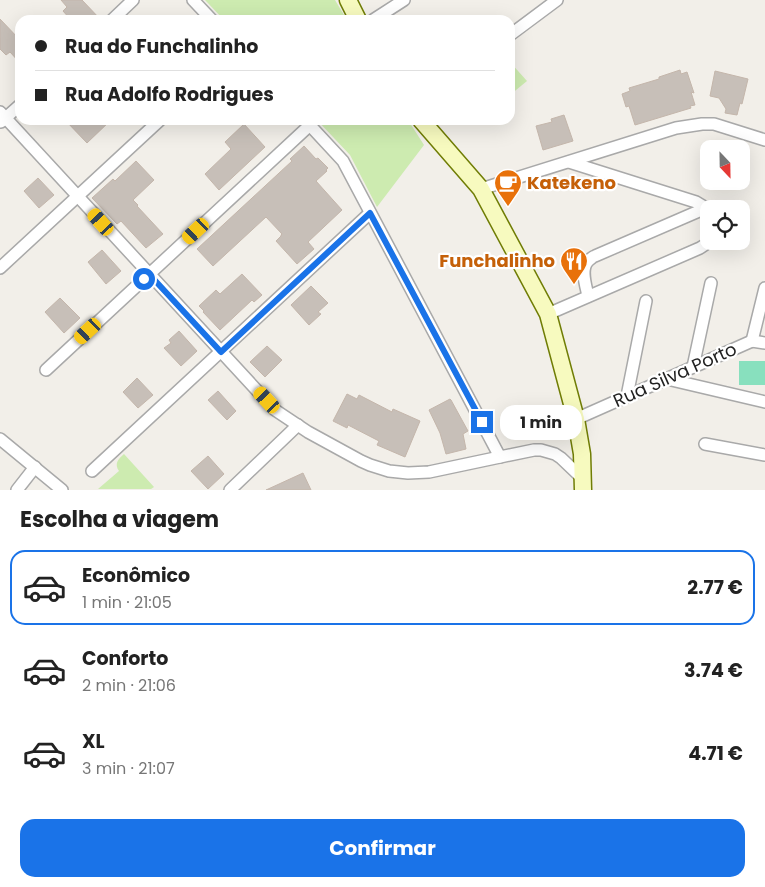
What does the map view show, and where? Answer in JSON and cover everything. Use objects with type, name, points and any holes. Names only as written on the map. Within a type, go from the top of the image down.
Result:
[{"type":"street","points":[[117,15],[133,0]]},
{"type":"street","points":[[193,0],[207,15]]},
{"type":"street","points":[[348,0],[356,15]]},
{"type":"street","points":[[382,15],[404,0]]},
{"type":"street","points":[[515,31],[557,0]]},
{"type":"street","points":[[15,109],[2,118],[78,196],[275,410],[298,426],[365,463],[399,472],[429,472],[541,450],[561,458],[583,484]]},
{"type":"street","points":[[481,189],[676,128],[714,124],[765,140]]},
{"type":"street","points":[[0,268],[155,125]]},
{"type":"street","points":[[46,370],[306,125]]},
{"type":"street","points":[[310,125],[343,161],[500,457]]},
{"type":"street","points":[[424,125],[481,189],[548,314],[576,419],[582,454],[583,484]]},
{"type":"street","points":[[568,162],[696,202],[700,205]]},
{"type":"street","points":[[92,471],[370,213]]},
{"type":"street","points":[[588,296],[584,276],[588,260],[700,214]]},
{"type":"street","points":[[548,314],[700,248]]},
{"type":"street","points":[[693,367],[711,283]]},
{"type":"street","name":"Rua Silva Porto","points":[[576,419],[752,340],[765,288]]},
{"type":"street","points":[[627,396],[646,301]]},
{"type":"street","points":[[752,340],[765,344]]},
{"type":"street","points":[[666,379],[765,402]]},
{"type":"street","points":[[230,490],[298,426]]},
{"type":"street","points":[[0,439],[62,490]]},
{"type":"street","points":[[705,444],[765,455]]},
{"type":"street","points":[[17,490],[35,467]]},
{"type":"green space","points":[[205,0],[335,0],[344,15],[219,15]]},
{"type":"green space","points":[[515,68],[527,81],[515,91]]},
{"type":"green space","points":[[322,125],[411,125],[424,145],[377,207],[350,155]]},
{"type":"green space","points":[[739,361],[765,361],[765,385],[739,385]]},
{"type":"green space","points":[[124,454],[154,487],[151,489],[98,489],[119,471],[117,462]]},
{"type":"building","points":[[61,0],[82,0],[96,15],[67,15],[63,11],[67,7]]},
{"type":"building","points":[[0,19],[15,35],[15,58],[10,52],[6,55],[0,49]]},
{"type":"building","points":[[680,70],[681,74],[687,72],[694,93],[691,92],[695,105],[690,106],[691,108],[635,125],[629,106],[626,107],[622,94],[630,91],[629,88]]},
{"type":"building","points":[[715,71],[748,79],[742,104],[740,103],[737,115],[725,113],[726,109],[719,98],[710,96]]},
{"type":"building","points":[[564,115],[573,141],[543,150],[536,126],[552,122],[551,119]]},
{"type":"building","points":[[70,125],[106,125],[87,143]]},
{"type":"building","points":[[245,125],[265,147],[219,190],[205,174],[231,149],[225,142]]},
{"type":"building","points":[[304,146],[328,168],[316,181],[342,210],[308,242],[314,249],[297,264],[276,241],[282,234],[266,217],[213,266],[197,249],[292,161],[290,159]]},
{"type":"building","points":[[136,161],[154,180],[133,200],[163,234],[146,248],[121,221],[117,224],[92,198],[113,179],[115,181]]},
{"type":"building","points":[[38,178],[54,195],[39,208],[24,191]]},
{"type":"building","points":[[102,250],[121,271],[106,284],[88,262]]},
{"type":"building","points":[[242,274],[262,295],[254,302],[252,300],[220,330],[199,306],[216,290],[220,294]]},
{"type":"building","points":[[311,286],[328,303],[318,312],[321,314],[309,325],[291,305]]},
{"type":"building","points":[[60,298],[80,318],[64,333],[45,312]]},
{"type":"building","points":[[179,331],[197,351],[181,366],[164,348],[171,343],[169,340]]},
{"type":"building","points":[[267,346],[282,360],[265,377],[250,362]]},
{"type":"building","points":[[137,378],[153,395],[138,408],[123,392]]},
{"type":"building","points":[[218,391],[236,411],[227,420],[208,400]]},
{"type":"building","points":[[347,394],[357,399],[359,395],[392,412],[393,409],[420,421],[405,457],[377,445],[379,441],[348,425],[347,428],[333,421]]},
{"type":"building","points":[[450,399],[468,431],[463,434],[466,449],[446,454],[440,433],[429,410]]},
{"type":"building","points":[[208,456],[224,474],[208,489],[191,471]]},
{"type":"building","points":[[303,473],[311,490],[266,490]]},
{"type":"place","name":"Katekeno","points":[[508,207]]},
{"type":"place","name":"Funchalinho","points":[[574,285]]},
{"type":"route","points":[[144,279],[149,274],[221,352],[370,213],[482,422]]}]
